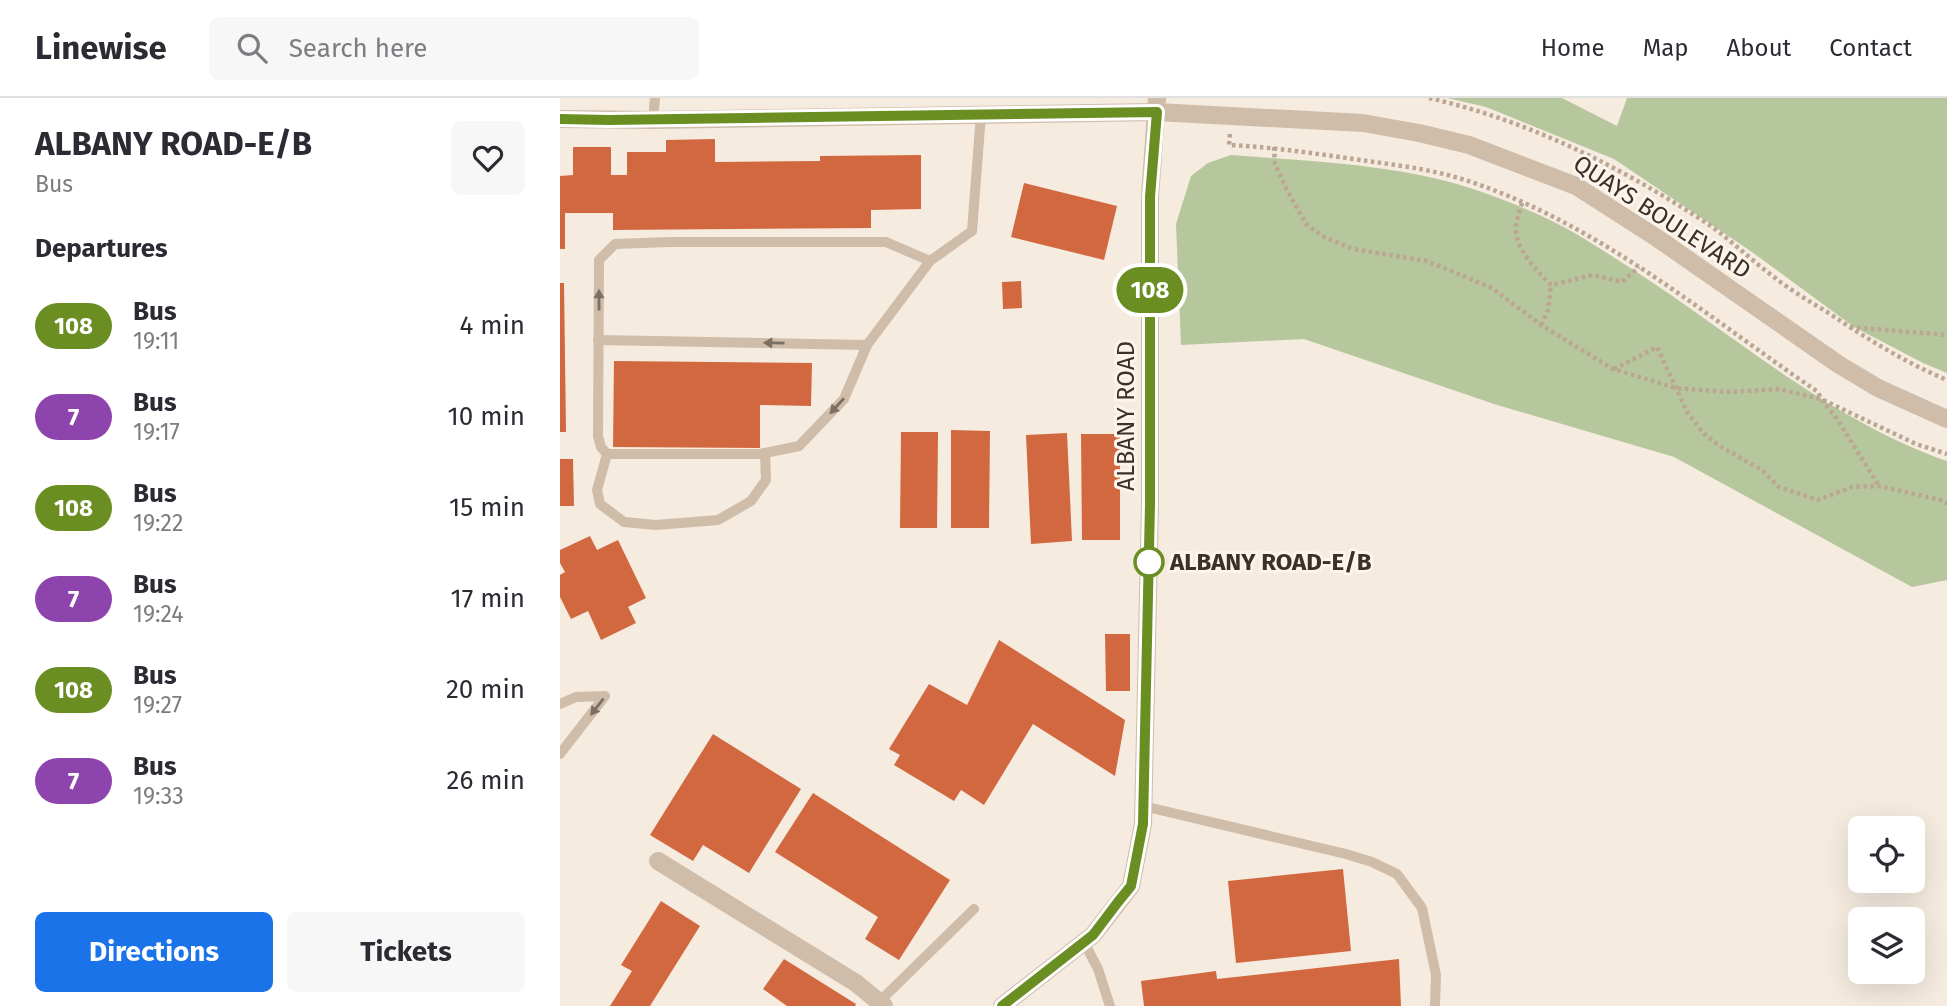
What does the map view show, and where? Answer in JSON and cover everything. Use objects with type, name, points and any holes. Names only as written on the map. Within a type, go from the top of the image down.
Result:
[{"type":"street","points":[[560,119],[653,120],[981,114],[1157,105]]},
{"type":"street","name":"QUAYS BOULEVARD","points":[[1157,105],[1230,115],[1363,123],[1419,133],[1469,145],[1576,186],[1657,238],[1838,364],[1878,388],[1947,419]]},
{"type":"street","name":"ALBANY ROAD","points":[[1002,1006],[1093,935],[1131,886],[1143,824],[1150,490],[1150,197],[1157,105]]},
{"type":"street","points":[[658,861],[856,983],[882,1004]]},
{"type":"lane","points":[[653,120],[655,98]]},
{"type":"lane","points":[[930,261],[886,242],[615,244],[599,260],[598,436],[601,447],[607,454],[765,453],[799,446],[844,399],[867,345],[930,261],[972,231],[981,114]]},
{"type":"lane","points":[[598,340],[867,345]]},
{"type":"lane","points":[[607,454],[597,489],[600,504],[624,522],[656,525],[718,520],[751,501],[766,480],[765,453]]},
{"type":"lane","points":[[560,705],[576,697],[605,696],[560,754]]},
{"type":"lane","points":[[1143,806],[1346,854],[1373,862],[1397,874],[1422,908],[1436,975],[1435,1006]]},
{"type":"lane","points":[[882,1004],[974,909]]},
{"type":"lane","points":[[1084,942],[1098,969],[1110,1006]]},
{"type":"path","points":[[1429,98],[1503,118],[1536,131],[1568,144],[1640,182],[1710,226],[1775,279],[1849,327],[1894,355],[1947,380]]},
{"type":"path","points":[[1230,115],[1229,145],[1274,147],[1411,167],[1464,180],[1563,222],[1639,267],[1818,392],[1879,486]]},
{"type":"path","points":[[1274,147],[1275,164],[1286,188],[1306,224],[1324,237],[1353,249],[1427,261],[1492,288],[1541,325],[1613,369],[1675,388],[1728,392],[1779,389],[1821,399],[1916,444],[1947,454]]},
{"type":"path","points":[[1522,203],[1516,228],[1521,245],[1533,267],[1551,285]]},
{"type":"path","points":[[1551,285],[1593,275],[1622,282],[1639,267]]},
{"type":"path","points":[[1541,325],[1548,310],[1551,285]]},
{"type":"path","points":[[1849,327],[1947,335]]},
{"type":"path","points":[[1613,369],[1657,347],[1687,412],[1703,433],[1721,447],[1762,470],[1779,487],[1797,495],[1818,500],[1852,487],[1879,486],[1947,503]]},
{"type":"green space","points":[[1447,98],[1562,98],[1617,126],[1627,98],[1947,98],[1947,373],[1854,327],[1752,252],[1614,159],[1486,107]]},
{"type":"green space","points":[[1231,155],[1366,166],[1446,181],[1512,203],[1582,237],[1822,399],[1862,423],[1947,461],[1947,580],[1912,587],[1674,457],[1494,404],[1304,339],[1181,345],[1176,224],[1191,176],[1208,163]]},
{"type":"building","points":[[715,139],[715,162],[820,161],[820,156],[921,155],[921,209],[871,210],[871,228],[613,230],[613,213],[565,213],[565,249],[560,249],[560,176],[573,175],[573,147],[611,147],[611,175],[627,175],[627,152],[666,152],[666,140]]},
{"type":"building","points":[[1024,183],[1117,206],[1104,260],[1011,237]]},
{"type":"building","points":[[1021,281],[1022,308],[1003,309],[1002,282]]},
{"type":"building","points":[[560,283],[564,283],[566,432],[560,432]]},
{"type":"building","points":[[614,361],[812,363],[811,406],[760,405],[760,448],[613,447]]},
{"type":"building","points":[[951,430],[990,431],[989,528],[951,528]]},
{"type":"building","points":[[901,432],[938,432],[937,528],[900,528]]},
{"type":"building","points":[[1067,433],[1072,541],[1031,544],[1026,435]]},
{"type":"building","points":[[1081,434],[1120,434],[1120,540],[1082,540]]},
{"type":"building","points":[[560,459],[573,459],[574,506],[560,506]]},
{"type":"building","points":[[590,536],[597,550],[618,540],[646,598],[628,607],[636,623],[601,640],[588,611],[571,619],[560,597],[560,575],[565,572],[560,563],[560,550]]},
{"type":"building","points":[[1105,634],[1130,634],[1130,691],[1106,691]]},
{"type":"building","points":[[999,640],[1125,720],[1115,776],[1033,724],[984,805],[961,790],[954,801],[894,765],[900,755],[889,749],[929,684],[967,705]]},
{"type":"building","points":[[713,734],[801,789],[749,873],[703,845],[693,861],[650,835]]},
{"type":"building","points":[[813,793],[950,880],[899,960],[865,939],[878,917],[775,852]]},
{"type":"building","points":[[1343,869],[1351,951],[1236,963],[1228,881]]},
{"type":"building","points":[[661,901],[700,926],[650,1006],[610,1006],[632,971],[621,965]]},
{"type":"building","points":[[784,959],[856,1004],[855,1006],[787,1006],[763,989]]},
{"type":"building","points":[[1399,959],[1401,1006],[1144,1006],[1141,981],[1216,971],[1217,979]]},
{"type":"bus line","name":"108","points":[[560,119],[1157,112],[1150,197],[1150,504],[1143,824],[1131,886],[1093,935],[1002,1006]]},
{"type":"place","name":"ALBANY ROAD-E/B","points":[[1149,562]]}]
